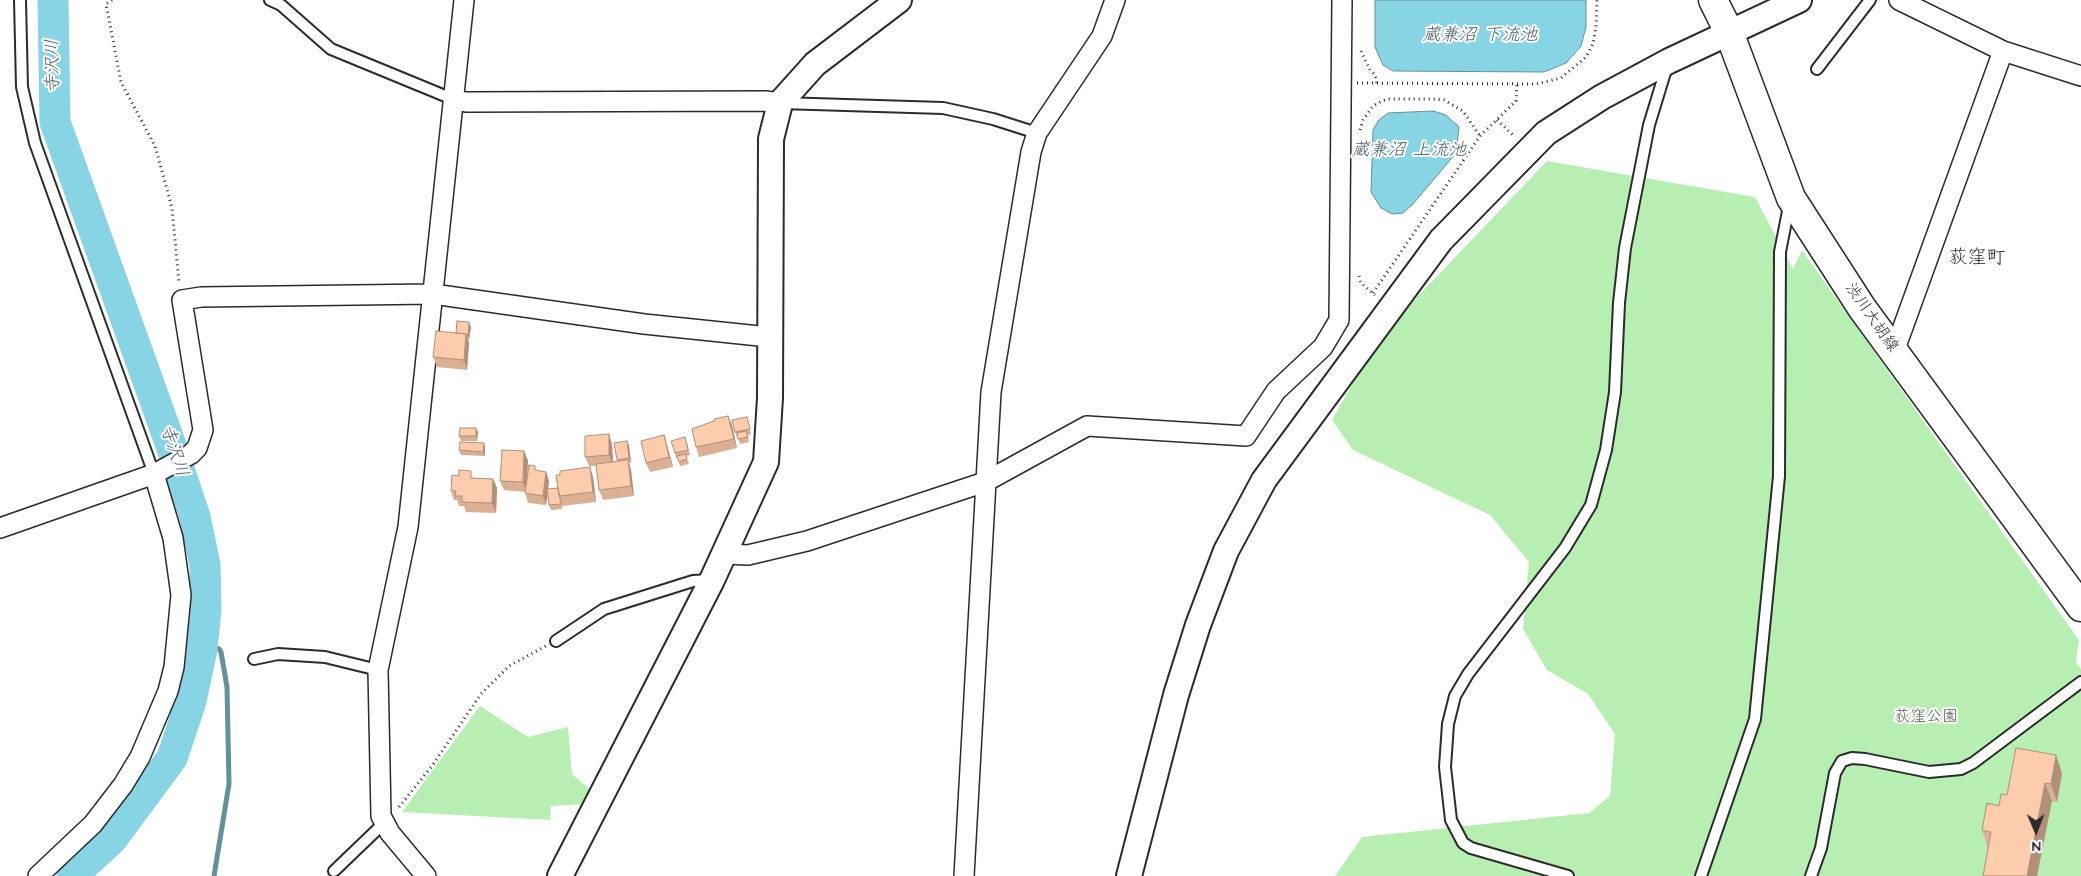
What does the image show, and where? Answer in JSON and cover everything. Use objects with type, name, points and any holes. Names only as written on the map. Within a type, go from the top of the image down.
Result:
[{"type":"main road","name":"渋川大胡線","points":[[1713,0],[1729,32],[1791,198],[1862,308],[2081,607]]},
{"type":"street","points":[[426,876],[383,824],[381,816],[378,670],[408,527],[455,100],[464,0]]},
{"type":"street","points":[[560,876],[725,554],[766,462],[770,398],[772,139],[780,103],[814,64],[899,0]]},
{"type":"street","points":[[964,876],[991,392],[1031,152],[1037,133],[1102,36],[1115,0]]},
{"type":"street","points":[[725,554],[748,555],[807,541],[985,482],[1086,426],[1246,436],[1276,390],[1323,347],[1339,320],[1342,0]]},
{"type":"street","points":[[1129,876],[1176,695],[1198,625],[1226,551],[1264,480],[1440,240],[1546,133],[1602,97],[1669,60],[1799,0]]},
{"type":"street","points":[[1899,0],[2003,51],[2081,76]]},
{"type":"street","points":[[1894,352],[2003,51]]},
{"type":"street","points":[[455,100],[466,102],[765,101],[780,103]]},
{"type":"street","points":[[0,528],[159,472],[192,454],[199,443],[203,430],[182,300],[201,297],[433,294],[644,324],[769,338]]},
{"type":"street","points":[[1323,347],[1348,365]]},
{"type":"street","points":[[38,876],[93,824],[123,785],[140,757],[168,690],[174,667],[181,595],[173,538],[159,472]]},
{"type":"lane","points":[[20,0],[22,87],[35,143],[159,472]]},
{"type":"lane","points":[[270,0],[281,5],[331,49],[455,100]]},
{"type":"lane","points":[[1817,69],[1870,0]]},
{"type":"lane","points":[[1568,876],[1471,848],[1463,843],[1451,820],[1445,767],[1448,724],[1455,696],[1468,674],[1566,548],[1591,505],[1606,450],[1615,392],[1619,303],[1624,248],[1649,124],[1669,60]]},
{"type":"lane","points":[[780,103],[943,108],[993,119],[1037,133]]},
{"type":"lane","points":[[1701,876],[1755,719],[1779,476],[1780,252],[1791,198]]},
{"type":"lane","points":[[556,641],[604,610],[693,581],[712,580]]},
{"type":"lane","points":[[254,659],[278,654],[326,657],[378,670]]},
{"type":"lane","points":[[1811,876],[1822,848],[1835,773],[1842,761],[1852,758],[1865,759],[1929,772],[1960,769],[1973,763],[2081,682]]},
{"type":"lane","points":[[334,871],[383,824]]},
{"type":"path","points":[[112,0],[106,4],[121,82],[155,146],[170,200],[182,300]]},
{"type":"path","points":[[1361,43],[1361,52],[1370,70],[1376,75],[1377,83],[1536,84],[1561,78],[1572,71],[1586,57],[1593,44],[1597,0]]},
{"type":"path","points":[[1373,294],[1480,136],[1516,101],[1517,84]]},
{"type":"path","points":[[1360,132],[1362,120],[1373,106],[1380,102],[1387,100],[1433,99],[1444,100],[1463,111],[1480,136]]},
{"type":"path","points":[[1497,120],[1513,135]]},
{"type":"path","points":[[1359,270],[1361,283],[1379,299]]},
{"type":"path","points":[[383,824],[428,770],[481,694],[509,666],[556,641]]},
{"type":"green space","name":"荻窪公園","points":[[1547,161],[1755,197],[1793,269],[1802,250],[2079,640],[2076,662],[2081,669],[2081,876],[1335,876],[1362,837],[1589,813],[1610,796],[1615,734],[1588,694],[1547,670],[1523,629],[1529,562],[1490,515],[1353,450],[1332,420],[1378,338]]},
{"type":"green space","points":[[480,706],[528,737],[568,727],[572,774],[592,791],[586,804],[551,806],[550,820],[402,812]]},
{"type":"water","name":"蔵兼沼 下流池","points":[[1375,0],[1586,0],[1586,27],[1581,46],[1566,63],[1544,72],[1393,71],[1383,65],[1375,47]]},
{"type":"water","name":"蔵兼沼 上流池","points":[[1433,111],[1446,115],[1459,127],[1456,153],[1413,204],[1403,213],[1392,214],[1381,208],[1371,192],[1373,130],[1379,120],[1388,113]]},
{"type":"building","points":[[457,321],[469,322],[468,335],[456,333]]},
{"type":"building","points":[[436,331],[466,334],[464,360],[433,357]]},
{"type":"building","points":[[728,416],[734,439],[696,447],[692,429],[714,421],[714,419]]},
{"type":"building","points":[[747,417],[750,429],[735,432],[732,420]]},
{"type":"building","points":[[460,428],[476,428],[476,436],[459,436]]},
{"type":"building","points":[[746,431],[748,437],[738,439],[737,433]]},
{"type":"building","points":[[609,434],[609,455],[585,457],[585,436]]},
{"type":"building","points":[[664,435],[669,457],[646,463],[641,441]]},
{"type":"building","points":[[685,437],[688,450],[675,453],[671,441]]},
{"type":"building","points":[[627,441],[629,458],[617,460],[614,443]]},
{"type":"building","points":[[460,442],[484,443],[483,452],[459,450]]},
{"type":"building","points":[[502,450],[524,451],[523,482],[500,481]]},
{"type":"building","points":[[686,454],[687,459],[679,462],[677,456]]},
{"type":"building","points":[[628,460],[631,486],[599,490],[596,464]]},
{"type":"building","points":[[529,465],[535,466],[535,470],[546,472],[543,496],[525,493]]},
{"type":"building","points":[[590,467],[593,492],[559,496],[556,475],[560,475],[560,471]]},
{"type":"building","points":[[459,470],[471,471],[471,478],[493,479],[492,503],[462,502],[462,496],[455,496],[456,491],[451,491],[452,475],[459,476]]},
{"type":"building","points":[[558,488],[561,504],[549,505],[547,489]]},
{"type":"building","points":[[2016,748],[2056,755],[2051,784],[2045,783],[2027,876],[1983,876],[1991,832],[1982,830],[1987,803],[1999,806],[2001,794],[2007,795]]},
{"type":"waterway","name":"寺沢川","points":[[53,0],[55,122],[195,517],[205,565],[206,609],[202,649],[191,701],[172,758],[112,839],[72,876]]},
{"type":"waterway","points":[[203,646],[219,649],[221,652],[227,687],[229,784],[214,876]]},
{"type":"district","name":"荻窪町","points":[[1977,259]]}]
